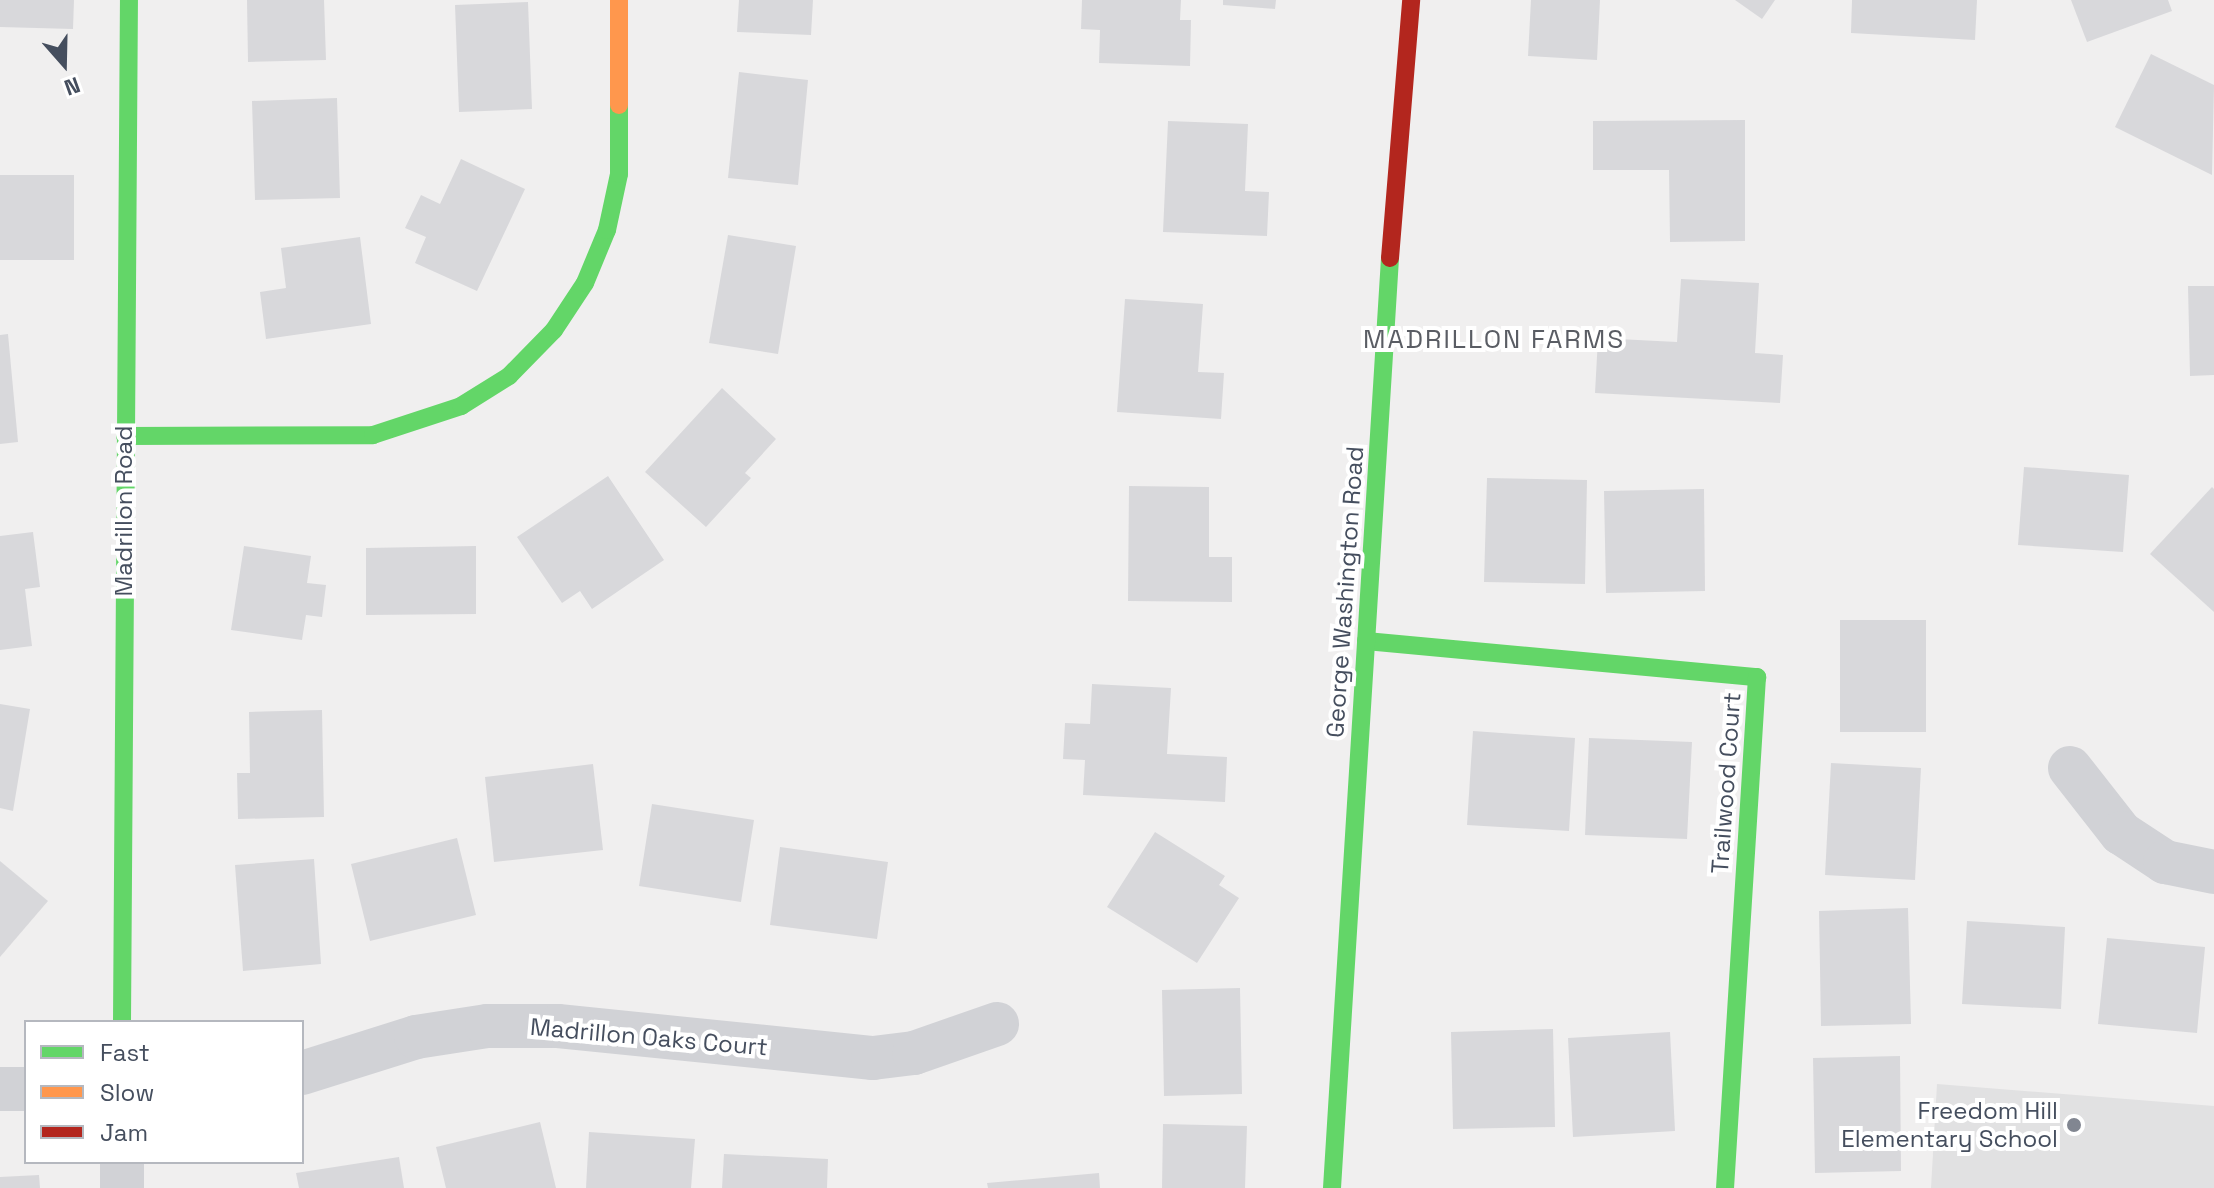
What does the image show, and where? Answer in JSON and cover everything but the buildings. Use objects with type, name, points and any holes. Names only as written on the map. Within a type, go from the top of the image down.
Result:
[{"type":"street","name":"Madrillon Road","points":[[122,1020],[129,0]]},
{"type":"street","points":[[125,436],[373,435],[461,406],[509,376],[554,330],[585,283],[607,230],[619,174],[619,0]]},
{"type":"street","name":"George Washington Road","points":[[1332,1188],[1396,153],[1412,36],[1411,0]]},
{"type":"street","name":"Trailwood Court","points":[[1366,641],[1757,677],[1725,1188]]},
{"type":"street","points":[[2070,768],[2121,833],[2165,862],[2214,872]]},
{"type":"street","name":"Madrillon Oaks Court","points":[[304,1072],[416,1037],[487,1026],[558,1026],[873,1058],[914,1053],[997,1024]]},
{"type":"street","points":[[0,1089],[24,1089]]},
{"type":"street","points":[[122,1164],[122,1188]]},
{"type":"shaded area","name":"Freedom Hill Elementary School","points":[[1937,1084],[2214,1106],[2214,1188],[1931,1188]]},
{"type":"traffic: fast","points":[[122,1020],[129,0]]},
{"type":"traffic: fast","points":[[125,436],[373,435],[461,406],[509,376],[554,330],[585,283],[607,230],[619,174],[619,105]]},
{"type":"traffic: fast","points":[[1332,1188],[1390,258]]},
{"type":"traffic: fast","points":[[1366,641],[1757,677],[1725,1188]]},
{"type":"traffic: slow","points":[[619,0],[619,105]]},
{"type":"traffic: jam","points":[[1390,258],[1411,0]]},
{"type":"place","name":"Freedom Hill Elementary School","points":[[2074,1125]]},
{"type":"district","name":"MADRILLON FARMS","points":[[1494,340]]}]
